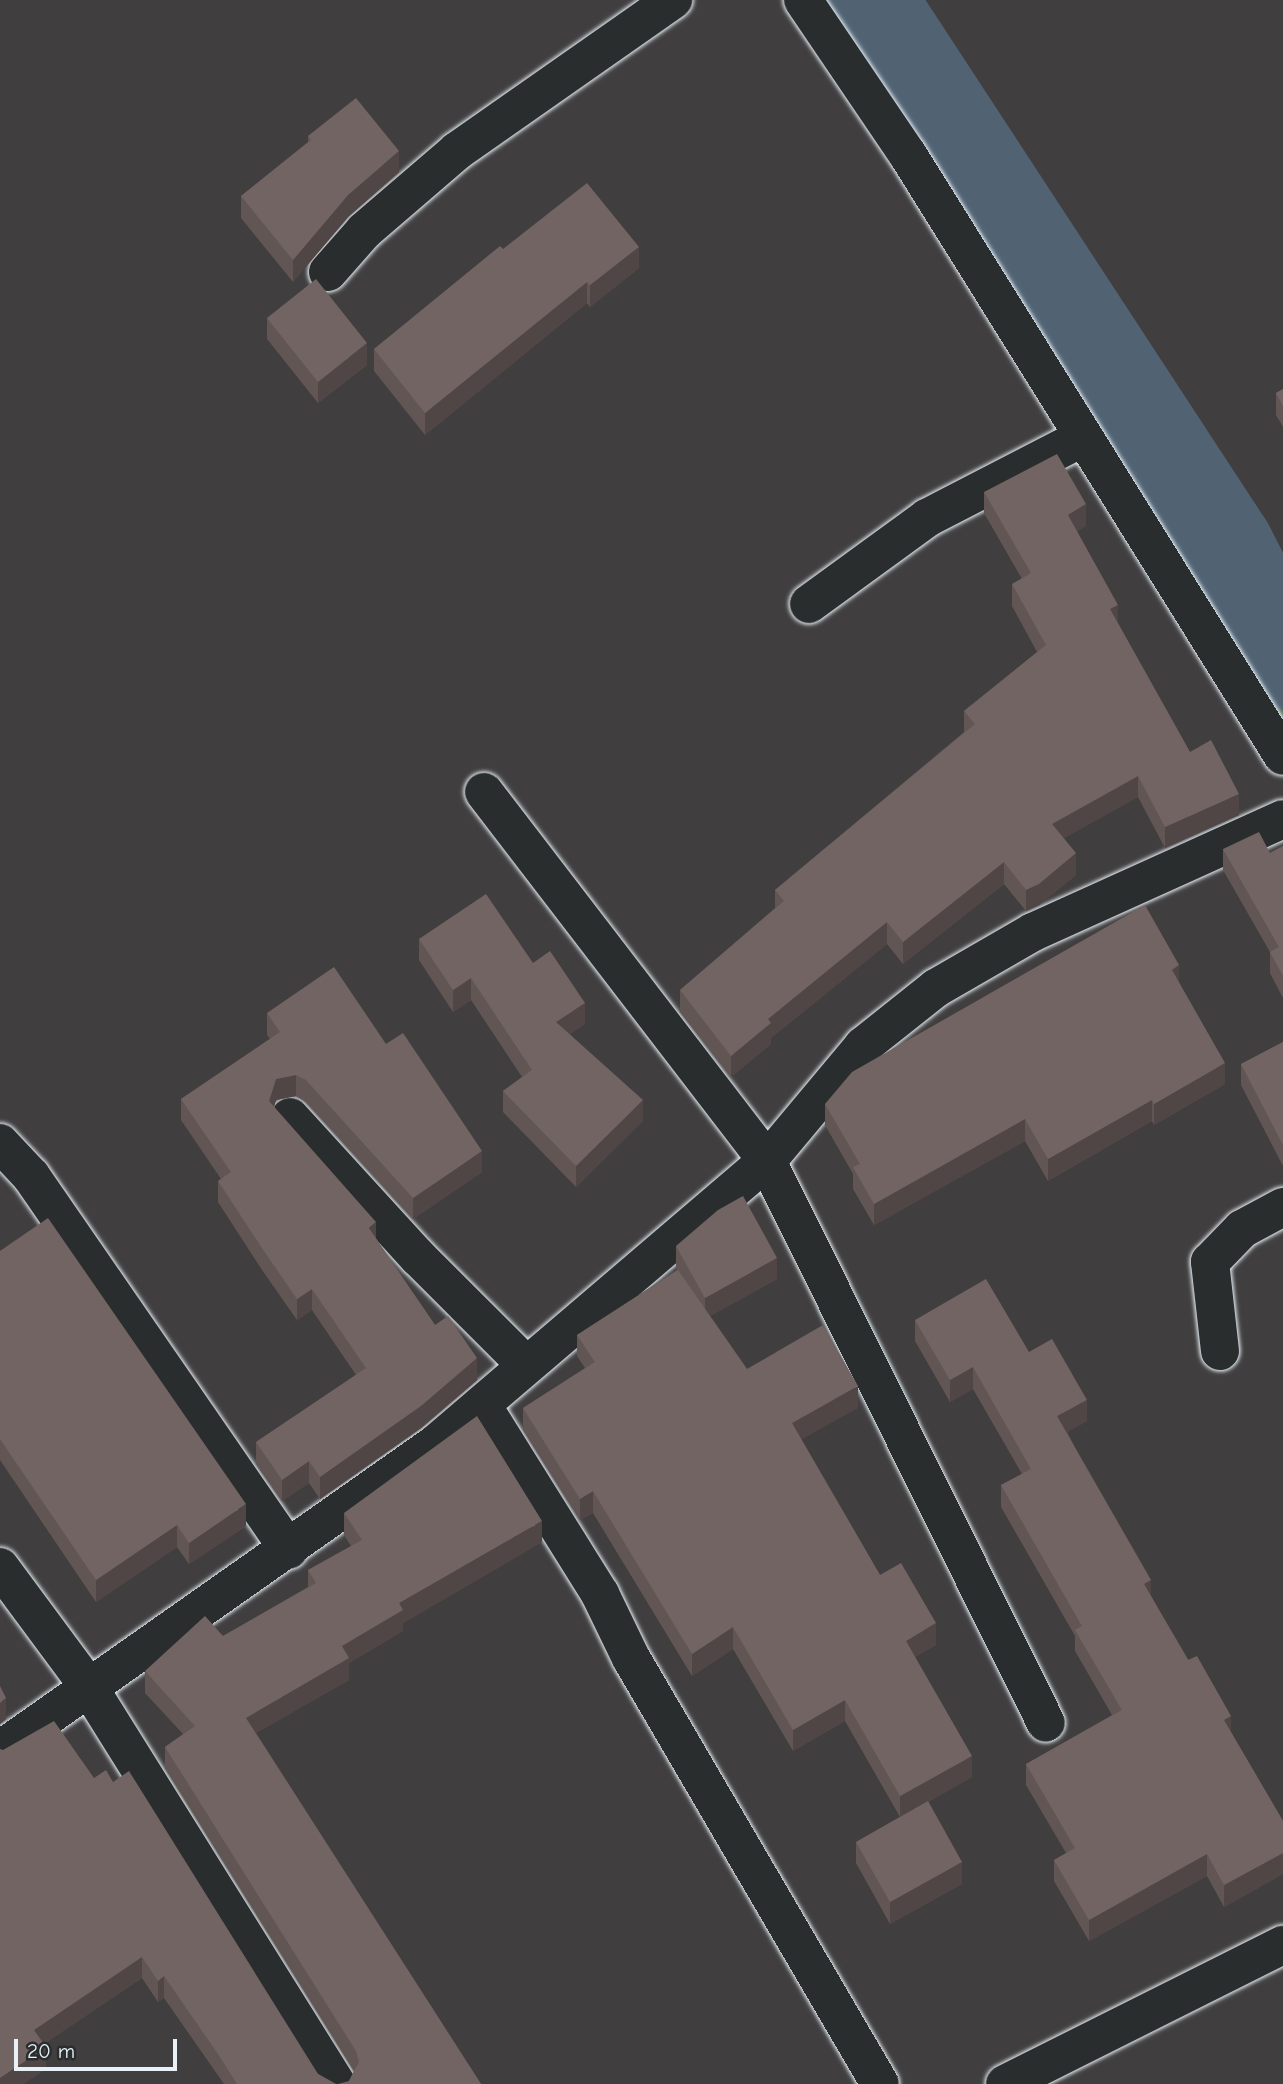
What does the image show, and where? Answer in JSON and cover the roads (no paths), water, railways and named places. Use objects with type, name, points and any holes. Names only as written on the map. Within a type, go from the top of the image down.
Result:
[{"type":"street","points":[[328,272],[364,231],[457,151],[673,0]]},
{"type":"street","points":[[803,0],[908,155],[1082,438],[1283,756]]},
{"type":"street","points":[[809,604],[926,518],[1082,438]]},
{"type":"street","points":[[484,792],[767,1161],[1046,1723]]},
{"type":"street","points":[[0,1750],[88,1686],[289,1550],[482,1405],[524,1363],[767,1161],[863,1046],[936,988],[1034,932],[1283,819]]},
{"type":"street","points":[[290,1117],[418,1257],[524,1363]]},
{"type":"street","points":[[0,1143],[31,1176],[289,1550]]},
{"type":"street","points":[[1220,1352],[1210,1262],[1242,1229],[1283,1208]]},
{"type":"street","points":[[482,1405],[600,1594],[631,1658],[880,2084]]},
{"type":"street","points":[[0,1567],[88,1686],[337,2084]]},
{"type":"street","points":[[1005,2084],[1283,1945]]},
{"type":"waterway","points":[[867,0],[1225,547],[1283,660]]}]
